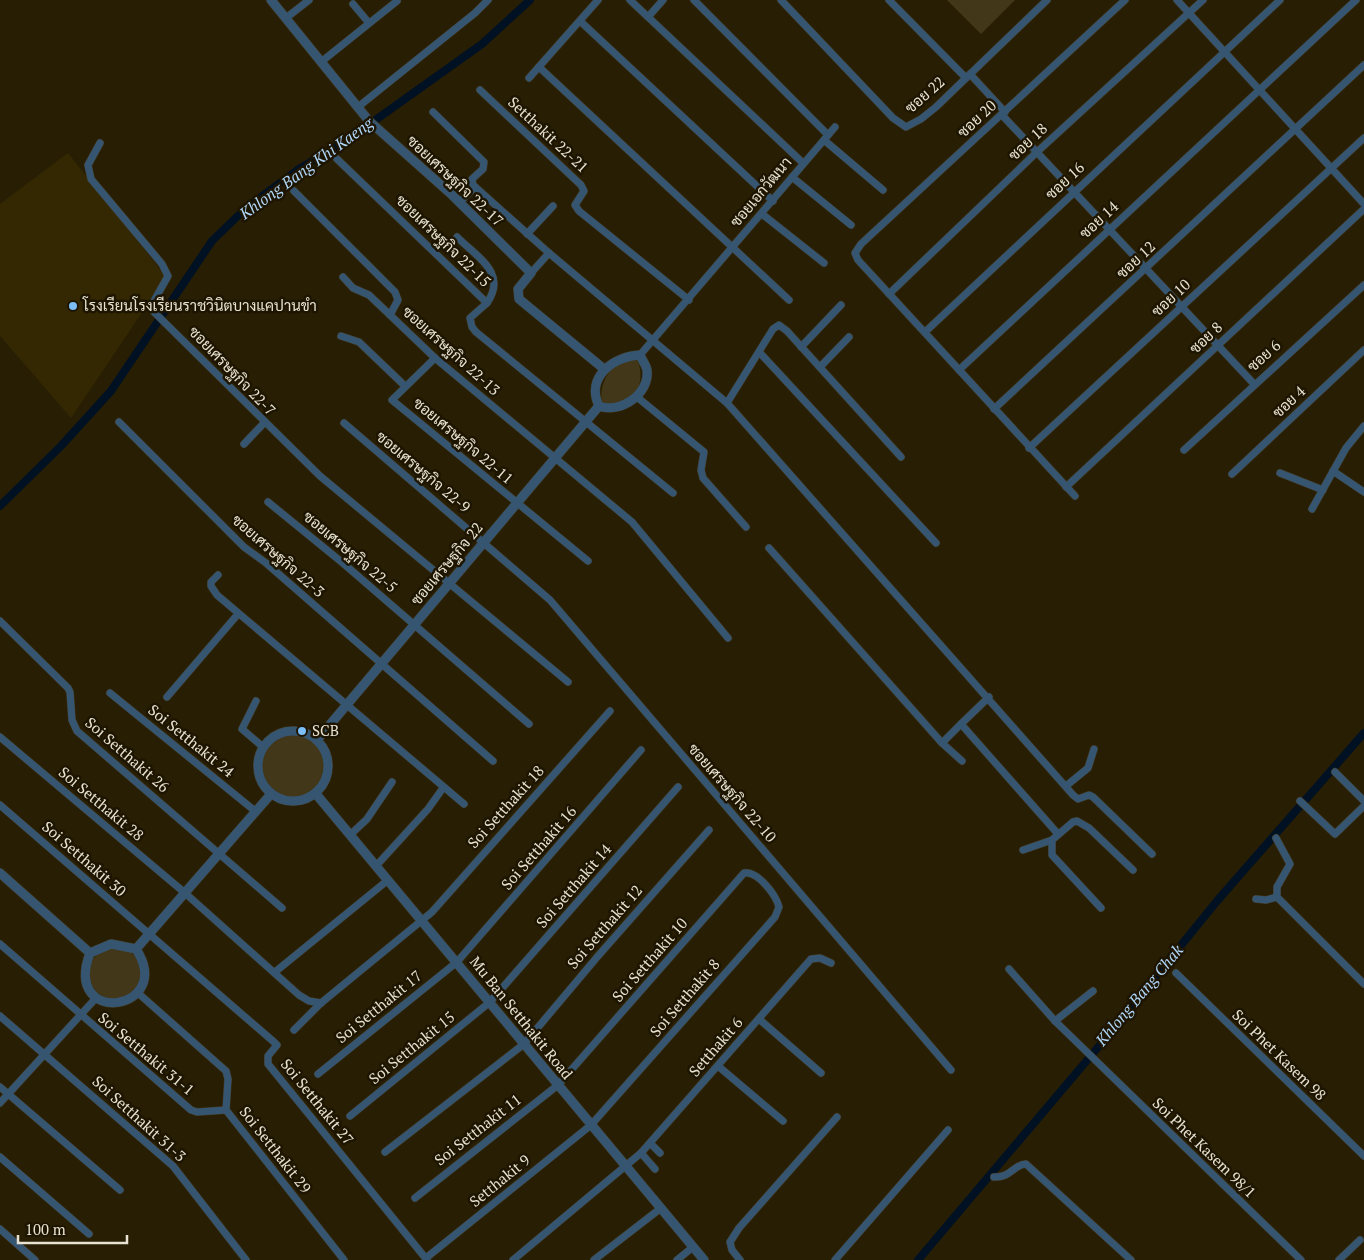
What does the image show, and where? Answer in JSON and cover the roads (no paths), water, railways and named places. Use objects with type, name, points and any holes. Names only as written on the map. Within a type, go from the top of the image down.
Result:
[{"type":"street","name":"ซอยเศรษฐกิจ 22-17","points":[[271,0],[368,121],[531,273]]},
{"type":"street","points":[[286,18],[309,0]]},
{"type":"street","points":[[358,107],[475,14],[488,0]]},
{"type":"street","points":[[529,78],[598,0]]},
{"type":"street","points":[[630,0],[803,163]]},
{"type":"street","points":[[648,16],[664,0]]},
{"type":"street","points":[[694,0],[826,138],[883,190]]},
{"type":"street","name":"ซอย 22","points":[[781,0],[893,118],[906,127],[921,119],[1048,0]]},
{"type":"street","points":[[889,0],[968,76],[1145,270],[1254,384]]},
{"type":"street","name":"ซอย 20","points":[[889,294],[858,260],[855,253],[861,244],[1004,114],[1125,0]]},
{"type":"street","points":[[1177,0],[1364,204]]},
{"type":"street","name":"ซอย 18","points":[[889,294],[1037,152],[1203,0]]},
{"type":"street","name":"ซอย 16","points":[[925,332],[1280,0]]},
{"type":"street","name":"ซอย 14","points":[[959,370],[1356,0]]},
{"type":"street","points":[[321,62],[397,1]]},
{"type":"street","points":[[353,4],[369,24]]},
{"type":"street","points":[[580,20],[773,200]]},
{"type":"street","name":"ซอย 12","points":[[994,409],[1364,65]]},
{"type":"street","points":[[539,67],[731,248],[789,300]]},
{"type":"street","name":"Setthakit 22-21","points":[[480,90],[581,185],[584,191],[575,205],[578,211],[689,300]]},
{"type":"street","points":[[433,112],[484,162],[483,169],[472,179],[475,187],[549,253],[727,403],[1078,799],[1089,795],[1093,797],[1152,854]]},
{"type":"street","name":"ซอยเอกวัฒนา","points":[[689,300],[835,127]]},
{"type":"street","name":"ซอย 10","points":[[1029,448],[1364,138]]},
{"type":"street","name":"ซอยเศรษฐกิจ 22-7","points":[[100,143],[88,165],[91,179],[162,264],[168,276],[150,308],[264,423],[320,476],[568,682]]},
{"type":"street","name":"ซอยเศรษฐกิจ 22-15","points":[[337,159],[487,303],[470,318],[472,328],[586,421]]},
{"type":"street","points":[[792,177],[851,225]]},
{"type":"street","points":[[459,204],[475,187]]},
{"type":"street","name":"ซอยเศรษฐกิจ 22-13","points":[[294,191],[395,292],[398,300],[390,315],[435,358],[632,522],[728,638]]},
{"type":"street","points":[[527,234],[553,206]]},
{"type":"street","name":"ซอย 8","points":[[1066,487],[1219,346],[1364,208]]},
{"type":"street","points":[[762,214],[824,263]]},
{"type":"street","points":[[457,237],[490,269],[494,277],[494,289],[487,303]]},
{"type":"street","points":[[549,253],[518,289],[519,299],[604,369]]},
{"type":"street","points":[[343,277],[353,288],[369,295],[390,315]]},
{"type":"street","name":"ซอย 6","points":[[1184,450],[1364,285]]},
{"type":"street","points":[[889,294],[1075,496]]},
{"type":"street","points":[[640,355],[647,369],[646,377],[637,397],[616,407],[606,409],[599,406],[595,398],[595,391],[598,378],[604,369],[617,360],[628,356],[640,355],[689,300]]},
{"type":"street","points":[[801,347],[841,306]]},
{"type":"street","points":[[727,403],[776,326],[783,327],[902,457]]},
{"type":"street","points":[[341,336],[359,342],[405,386]]},
{"type":"street","points":[[820,367],[849,337]]},
{"type":"street","name":"ซอย 4","points":[[1232,474],[1364,350]]},
{"type":"street","points":[[760,353],[936,543]]},
{"type":"street","name":"ซอยเศรษฐกิจ 22-11","points":[[435,358],[392,400],[517,502]]},
{"type":"street","points":[[637,397],[704,452],[701,470],[703,478],[746,527]]},
{"type":"street","name":"ซอยเศรษฐกิจ 22","points":[[316,740],[599,406]]},
{"type":"street","points":[[586,421],[673,493]]},
{"type":"street","name":"ซอยเศรษฐกิจ 22-3","points":[[119,422],[244,547],[266,563],[493,761]]},
{"type":"street","points":[[244,444],[264,423]]},
{"type":"street","name":"ซอยเศรษฐกิจ 22-9","points":[[344,423],[484,542]]},
{"type":"street","points":[[1312,509],[1346,448],[1364,426]]},
{"type":"street","points":[[1333,471],[1364,492]]},
{"type":"street","points":[[1280,473],[1323,490]]},
{"type":"street","name":"ซอยเศรษฐกิจ 22-5","points":[[268,502],[529,724]]},
{"type":"street","points":[[517,502],[588,561]]},
{"type":"street","name":"ซอยเศรษฐกิจ 22-10","points":[[484,542],[550,600],[951,1070]]},
{"type":"street","points":[[769,548],[942,743],[962,761]]},
{"type":"street","points":[[218,575],[211,582],[211,589],[346,706],[464,804]]},
{"type":"street","points":[[167,697],[238,614]]},
{"type":"street","name":"Soi Setthakit 26","points":[[0,621],[68,688],[72,720],[77,731],[282,908]]},
{"type":"street","name":"Soi Setthakit 24","points":[[110,693],[256,811]]},
{"type":"street","points":[[942,743],[989,697]]},
{"type":"street","points":[[256,701],[242,729],[263,747]]},
{"type":"street","name":"Soi Setthakit 18","points":[[294,1030],[321,1003],[422,921],[610,711]]},
{"type":"street","points":[[961,724],[1055,837],[1052,855],[1101,908]]},
{"type":"street","points":[[286,731],[305,733],[316,740],[323,748],[328,760],[328,772],[316,794],[301,800],[285,801],[271,794],[262,783],[258,772],[258,759],[263,747],[271,738],[286,731]]},
{"type":"street","name":"Soi Setthakit 28","points":[[0,737],[185,893],[303,998],[321,1003]]},
{"type":"street","points":[[1066,786],[1088,768],[1094,749]]},
{"type":"street","name":"Soi Setthakit 16","points":[[456,962],[641,750]]},
{"type":"street","points":[[1335,772],[1364,800]]},
{"type":"street","points":[[350,835],[367,819],[392,782]]},
{"type":"street","name":"Soi Setthakit 14","points":[[490,1002],[678,787]]},
{"type":"street","points":[[376,866],[428,810],[443,788]]},
{"type":"street","points":[[136,949],[271,794]]},
{"type":"street","name":"Mu Ban Setthakit Road","points":[[316,794],[704,1260]]},
{"type":"street","points":[[1300,801],[1335,834],[1364,806]]},
{"type":"street","name":"Soi Setthakit 30","points":[[0,805],[150,934]]},
{"type":"street","points":[[1023,850],[1055,837],[1073,822],[1081,823],[1133,870]]},
{"type":"street","name":"Soi Setthakit 12","points":[[385,1152],[524,1044],[598,956],[709,830]]},
{"type":"street","points":[[1276,838],[1290,864],[1277,887],[1276,897]]},
{"type":"street","name":"Soi Setthakit 10","points":[[558,1085],[744,872],[751,872],[766,886]]},
{"type":"street","points":[[0,874],[90,953]]},
{"type":"street","points":[[275,972],[388,880]]},
{"type":"street","name":"Soi Setthakit 8","points":[[592,1125],[775,916],[779,907],[778,903],[766,886]]},
{"type":"street","points":[[1256,899],[1266,900],[1276,897]]},
{"type":"street","points":[[1276,897],[1364,983]]},
{"type":"street","name":"Soi Setthakit 27","points":[[150,934],[277,1045],[268,1056],[268,1064],[427,1259]]},
{"type":"street","name":"Soi Setthakit 31-1","points":[[0,944],[191,1110],[197,1112],[226,1110]]},
{"type":"street","points":[[111,944],[136,949],[142,958],[145,970],[143,982],[138,993],[128,1001],[116,1004],[104,1004],[96,998],[85,980],[84,969],[90,953],[111,944]]},
{"type":"street","name":"Setthakit 6","points":[[513,1260],[627,1167],[641,1153],[811,959],[820,958],[830,963]]},
{"type":"street","name":"Soi Setthakit 17","points":[[318,1074],[456,962]]},
{"type":"street","name":"Soi Phet Kasem 98/1","points":[[1009,968],[1055,1021],[1301,1260]]},
{"type":"street","name":"Soi Phet Kasem 98","points":[[1176,973],[1364,1156]]},
{"type":"street","points":[[1055,1021],[1093,991]]},
{"type":"street","name":"Soi Setthakit 29","points":[[138,993],[226,1072],[228,1078],[226,1110],[344,1260]]},
{"type":"street","points":[[0,1103],[96,998]]},
{"type":"street","name":"Soi Setthakit 15","points":[[350,1116],[490,1002]]},
{"type":"street","name":"Soi Setthakit 31-3","points":[[0,1016],[173,1166],[246,1260]]},
{"type":"street","points":[[759,1019],[821,1073]]},
{"type":"street","points":[[718,1066],[783,1121]]},
{"type":"street","name":"Soi Setthakit 11","points":[[415,1198],[558,1085]]},
{"type":"street","points":[[0,1086],[120,1190]]},
{"type":"street","points":[[740,1260],[732,1250],[730,1242],[739,1228],[836,1117]]},
{"type":"street","name":"Setthakit 9","points":[[427,1259],[592,1125]]},
{"type":"street","points":[[835,1260],[948,1130]]},
{"type":"street","points":[[650,1143],[660,1153]]},
{"type":"street","points":[[641,1153],[655,1170]]},
{"type":"street","points":[[0,1157],[89,1234]]},
{"type":"street","points":[[994,1177],[1007,1176],[1020,1164],[1026,1164],[1131,1260]]},
{"type":"street","points":[[594,1260],[661,1208]]},
{"type":"street","points":[[0,1230],[35,1260]]},
{"type":"street","points":[[1339,1260],[1360,1240]]},
{"type":"street","points":[[677,1260],[694,1247]]},
{"type":"waterway","name":"Khlong Bang Khi Kaeng","points":[[0,506],[61,446],[111,391],[212,241],[245,209],[299,169],[346,141],[482,44],[530,0]]},
{"type":"waterway","name":"Khlong Bang Chak","points":[[918,1260],[1100,1045],[1217,901],[1364,733]]},
{"type":"place","name":"โรงเรียนโรงเรียนราชวินิตบางแคปานขำ","points":[[73,306]]},
{"type":"place","name":"SCB","points":[[302,731]]}]
